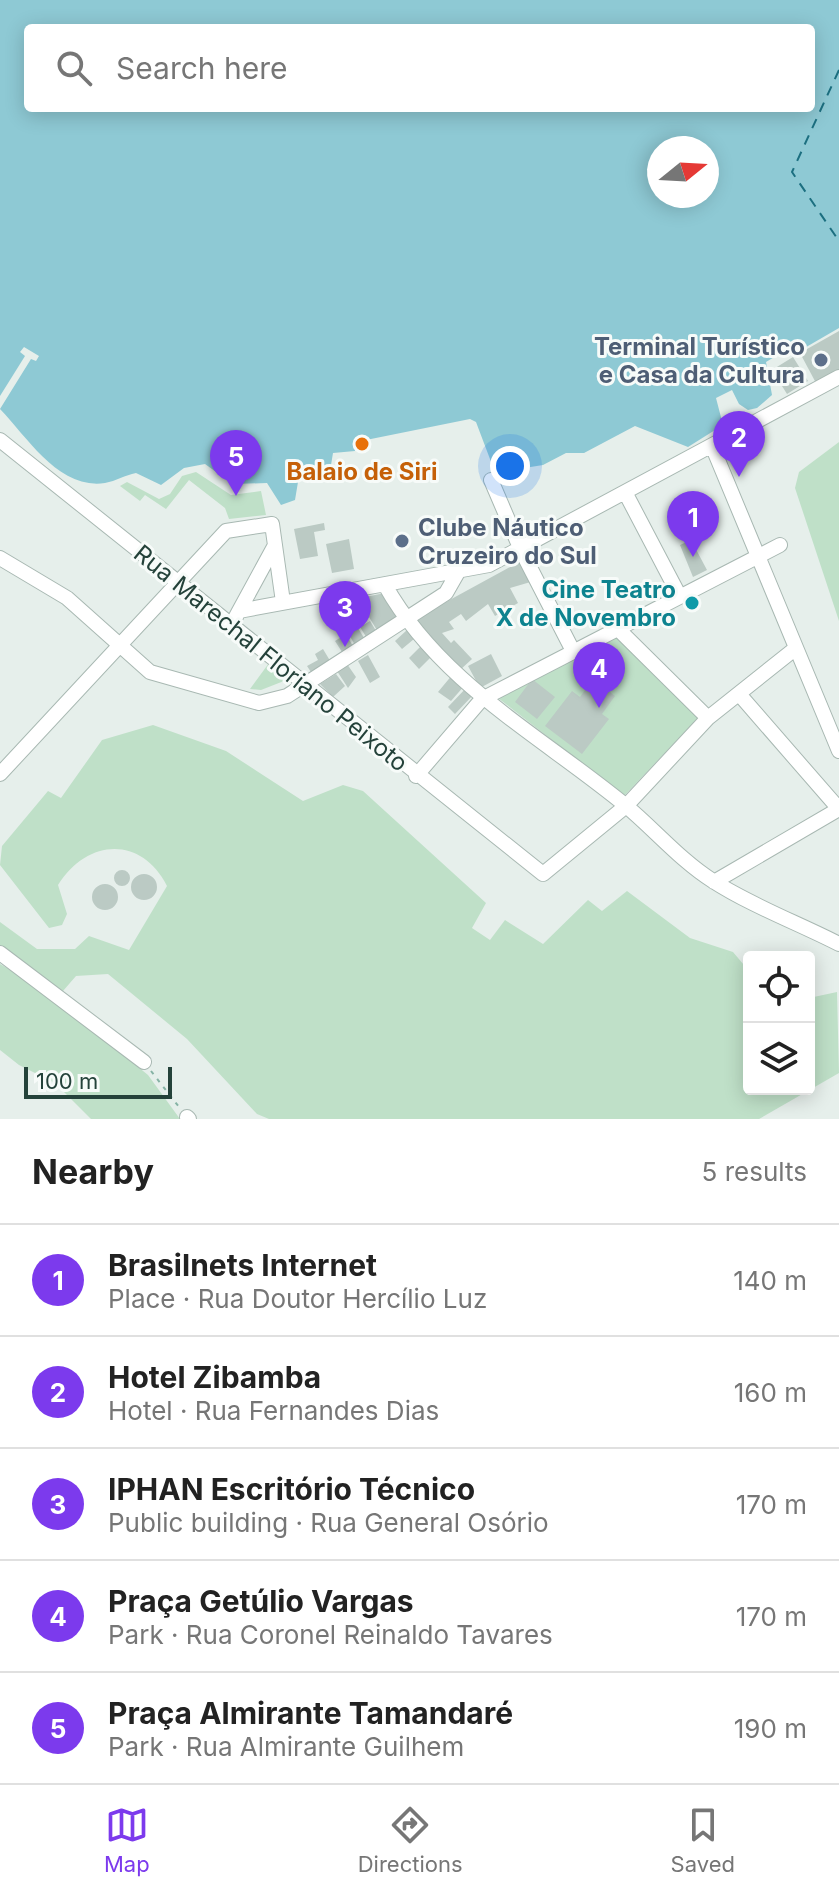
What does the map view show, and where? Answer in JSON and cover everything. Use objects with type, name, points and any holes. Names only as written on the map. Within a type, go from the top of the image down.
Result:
[{"type":"street","points":[[239,611],[489,565],[713,448],[839,377]]},
{"type":"street","name":"Rua Marechal Floriano Peixoto","points":[[0,440],[416,776],[543,874],[626,806]]},
{"type":"street","points":[[713,448],[839,751]]},
{"type":"street","points":[[491,480],[521,550],[573,651]]},
{"type":"street","points":[[626,494],[679,595]]},
{"type":"street","points":[[0,774],[121,648],[226,531],[272,524],[283,602]]},
{"type":"street","points":[[231,626],[275,545]]},
{"type":"street","points":[[416,776],[482,699],[757,554],[780,545]]},
{"type":"street","points":[[0,558],[67,598],[121,648],[158,675],[259,703],[279,700],[446,593],[458,572]]},
{"type":"street","points":[[385,585],[404,620],[482,699],[626,806],[714,882],[839,944]]},
{"type":"street","points":[[617,628],[708,718]]},
{"type":"street","points":[[626,806],[708,718],[796,648]]},
{"type":"street","points":[[714,882],[839,809],[739,694]]},
{"type":"street","points":[[0,953],[144,1062]]},
{"type":"path","points":[[144,1062],[188,1118]]},
{"type":"green space","points":[[839,442],[839,621],[795,488],[799,472]]},
{"type":"green space","points":[[196,472],[231,495],[261,491],[266,515],[229,519],[225,508],[189,480],[166,509],[145,495],[140,501],[120,486],[127,482],[159,499],[170,494],[182,476]]},
{"type":"green space","points":[[615,636],[698,718],[624,796],[498,698]]},
{"type":"green space","points":[[269,663],[289,679],[261,690],[250,689]]},
{"type":"green space","points":[[153,725],[226,751],[303,801],[343,785],[363,791],[486,903],[472,928],[490,940],[505,920],[543,944],[588,900],[602,911],[627,891],[690,938],[733,952],[743,964],[743,1095],[801,1095],[759,1119],[269,1119],[257,1114],[187,1039],[108,974],[76,976],[63,991],[0,950],[0,922],[37,949],[75,949],[89,936],[129,950],[167,886],[156,869],[129,851],[114,849],[98,852],[70,870],[58,885],[67,914],[62,925],[49,928],[0,865],[2,846],[48,791],[61,798],[102,740]]},
{"type":"green space","points":[[0,964],[40,987],[148,1075],[180,1119],[91,1119],[55,1083],[19,1065],[0,1050]]},
{"type":"green space","points":[[837,992],[839,1073],[815,1087],[815,997]]},
{"type":"water","points":[[0,0],[839,0],[839,328],[801,350],[786,350],[766,362],[772,395],[757,408],[748,410],[739,404],[732,390],[716,398],[723,425],[688,447],[635,426],[584,453],[566,453],[543,465],[512,470],[493,467],[476,422],[470,419],[361,441],[356,443],[355,451],[333,453],[330,471],[299,476],[295,500],[281,505],[267,483],[233,484],[205,464],[184,468],[161,485],[136,473],[105,483],[88,483],[73,478],[46,460],[0,409]]},
{"type":"pier","points":[[24,347],[39,356],[36,361],[31,359],[0,409],[0,396],[25,356],[20,352]]},
{"type":"building","name":"Terminal Turístico e Casa da Cultura","points":[[839,331],[839,370],[816,383],[800,353]]},
{"type":"building","points":[[793,357],[808,381],[787,394],[772,370]]},
{"type":"building","points":[[324,523],[325,530],[314,532],[318,556],[300,559],[294,529]]},
{"type":"building","points":[[349,539],[354,569],[332,573],[326,544]]},
{"type":"building","points":[[691,540],[707,570],[693,577],[680,545]]},
{"type":"building","points":[[523,560],[534,581],[510,588],[518,603],[495,616],[488,604],[466,621],[461,614],[449,622],[454,629],[442,633],[451,643],[454,640],[472,659],[460,670],[413,620]]},
{"type":"building","points":[[385,593],[400,618],[378,632],[369,617],[366,621],[360,598]]},
{"type":"building","points":[[370,621],[378,634],[368,640],[360,627]]},
{"type":"building","points":[[356,625],[366,641],[356,647],[347,631]]},
{"type":"building","points":[[407,630],[414,639],[402,649],[395,641]]},
{"type":"building","points":[[346,634],[354,648],[344,655],[335,641]]},
{"type":"building","points":[[422,645],[432,656],[419,669],[409,658]]},
{"type":"building","points":[[323,649],[332,664],[313,675],[307,666],[318,660],[315,654]]},
{"type":"building","points":[[491,654],[502,676],[480,688],[468,666]]},
{"type":"building","points":[[368,655],[380,677],[370,683],[358,661]]},
{"type":"building","points":[[347,664],[356,677],[348,688],[337,671]]},
{"type":"building","points":[[336,674],[345,686],[333,697],[320,684]]},
{"type":"building","points":[[453,674],[465,685],[451,701],[438,692]]},
{"type":"building","points":[[532,679],[555,697],[537,719],[515,702]]},
{"type":"building","points":[[593,679],[615,696],[602,714],[609,719],[582,754],[545,726],[572,691],[580,697]]},
{"type":"building","points":[[467,687],[474,694],[455,714],[448,707]]},
{"type":"building","points":[[122,870],[128,872],[128,884],[122,886],[116,884],[114,878],[116,872]]},
{"type":"building","points":[[144,874],[153,878],[157,887],[153,896],[144,900],[135,896],[131,887],[135,878]]},
{"type":"building","points":[[105,884],[114,888],[118,897],[114,906],[105,910],[96,906],[92,897],[96,888]]},
{"type":"ferry route","points":[[839,70],[792,172],[839,241]]},
{"type":"place","name":"Terminal Turístico e Casa da Cultura","points":[[821,360]]},
{"type":"place","name":"Balaio de Siri","points":[[362,444]]},
{"type":"place","name":"Hotel Zibamba","points":[[739,477]]},
{"type":"place","name":"Praça Almirante Tamandaré","points":[[236,496]]},
{"type":"place","name":"Clube Náutico Cruzeiro do Sul","points":[[402,541]]},
{"type":"place","name":"Brasilnets Internet","points":[[693,557]]},
{"type":"place","name":"Cine Teatro X de Novembro","points":[[692,603]]},
{"type":"place","name":"IPHAN Escritório Técnico","points":[[345,647]]},
{"type":"place","name":"Praça Getúlio Vargas","points":[[599,708]]}]
